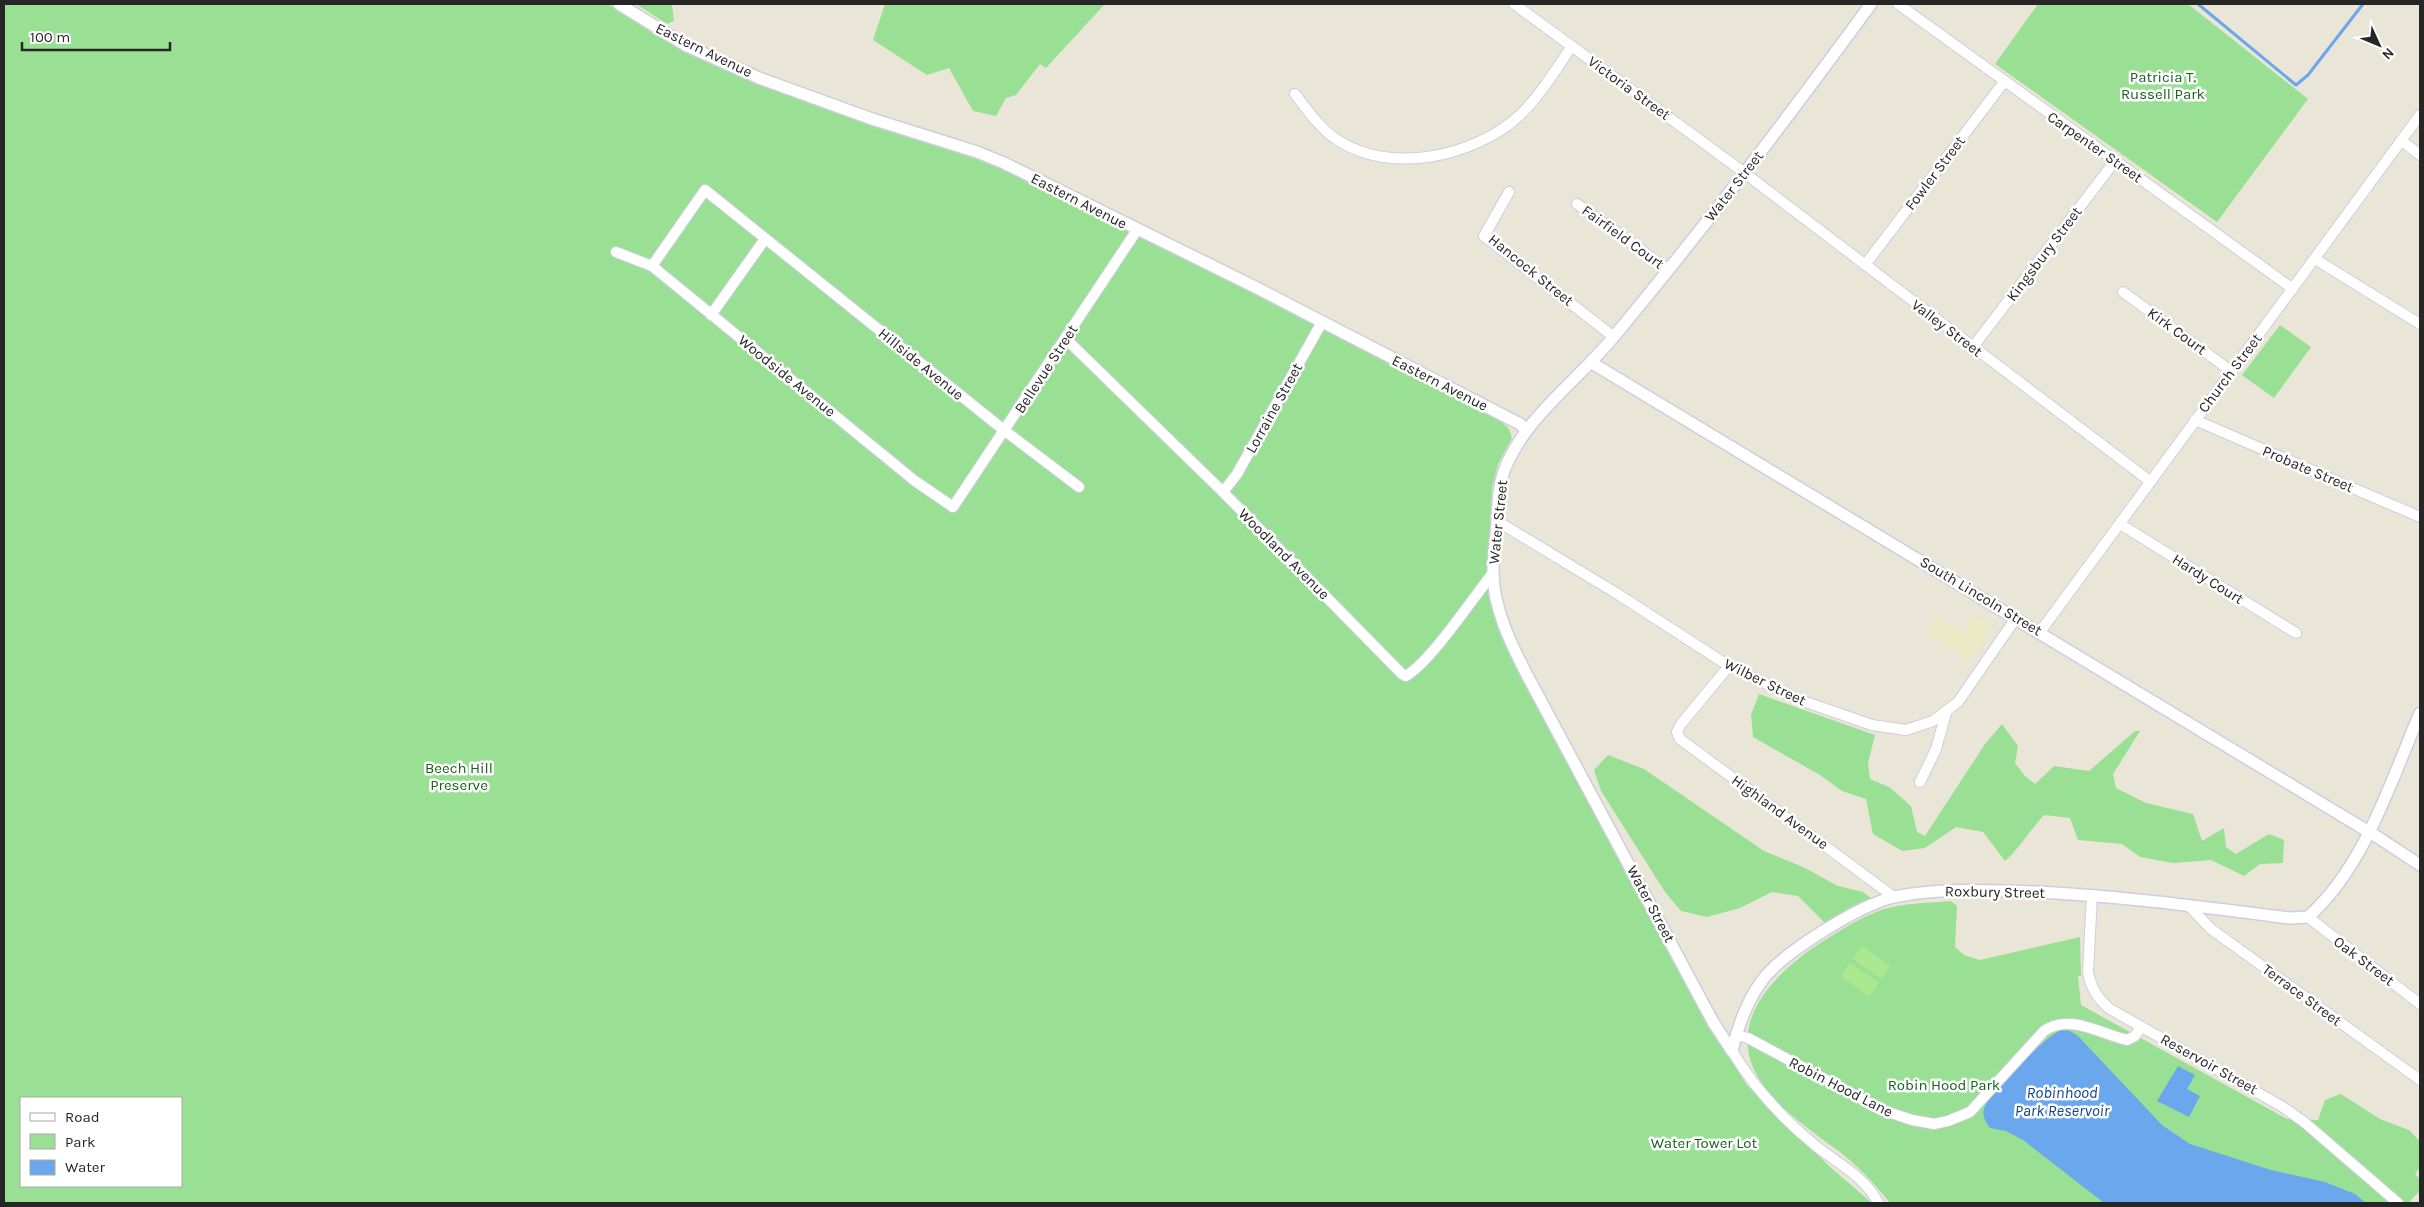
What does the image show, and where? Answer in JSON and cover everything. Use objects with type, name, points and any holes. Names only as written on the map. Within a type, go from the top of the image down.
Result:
[{"type":"street","name":"Eastern Avenue","points":[[619,4],[670,36],[713,58],[872,119],[977,152],[1322,322],[1520,424],[1526,430]]},
{"type":"street","name":"Victoria Street","points":[[1514,4],[1744,173]]},
{"type":"street","name":"Water Street","points":[[1732,1051],[1713,1022],[1527,675],[1501,614],[1493,573],[1503,474],[1517,443],[1526,430],[1592,363],[1614,337],[1744,173],[1872,4]]},
{"type":"street","name":"Carpenter Street","points":[[1898,4],[2293,289]]},
{"type":"street","points":[[1295,94],[1326,132],[1355,150],[1376,156],[1399,159],[1430,156],[1463,148],[1499,132],[1520,115],[1572,46]]},
{"type":"street","name":"Fowler Street","points":[[1865,265],[2004,82]]},
{"type":"street","name":"Church Street","points":[[2040,632],[2420,115]]},
{"type":"street","points":[[2402,141],[2420,155]]},
{"type":"street","name":"Kingsbury Street","points":[[1973,347],[2115,161]]},
{"type":"street","name":"Valley Street","points":[[1744,173],[2151,482]]},
{"type":"street","name":"Hillside Avenue","points":[[652,266],[705,190],[1005,431],[1079,487]]},
{"type":"street","name":"Hancock Street","points":[[1509,192],[1484,236],[1614,337]]},
{"type":"street","name":"Fairfield Court","points":[[1577,204],[1668,270]]},
{"type":"street","name":"Bellevue Street","points":[[953,507],[1137,230]]},
{"type":"street","points":[[711,314],[765,238]]},
{"type":"street","name":"Woodside Avenue","points":[[616,252],[652,266],[915,481],[953,507]]},
{"type":"street","points":[[2315,259],[2420,324]]},
{"type":"street","name":"Kirk Court","points":[[2123,292],[2232,371]]},
{"type":"street","name":"Lorraine Street","points":[[1223,492],[1237,474],[1322,322]]},
{"type":"street","name":"Woodland Avenue","points":[[1066,339],[1223,492],[1402,674],[1406,676],[1412,672],[1436,646],[1493,573]]},
{"type":"street","name":"South Lincoln Street","points":[[1592,363],[2040,632],[2420,865]]},
{"type":"street","name":"Probate Street","points":[[2195,420],[2420,517]]},
{"type":"street","name":"Wilber Street","points":[[1497,522],[1616,594],[1729,666],[1800,700],[1872,725],[1906,730],[1921,727],[1946,713],[1963,696],[2016,618]]},
{"type":"street","name":"Hardy Court","points":[[2120,524],[2296,633]]},
{"type":"street","name":"Highland Avenue","points":[[1729,666],[1683,723],[1677,732],[1680,739],[1894,897]]},
{"type":"street","points":[[1920,782],[1936,749],[1944,726],[1946,713]]},
{"type":"street","points":[[2308,917],[2336,889],[2368,832],[2420,713]]},
{"type":"street","name":"Roxbury Street","points":[[1732,1051],[1736,1035],[1752,995],[1774,967],[1805,943],[1842,921],[1874,904],[1894,897],[1936,891],[1971,890],[2092,895],[2290,918],[2308,917]]},
{"type":"street","name":"Reservoir Street","points":[[2092,895],[2089,951],[2090,984],[2099,999],[2110,1009],[2283,1107],[2304,1122],[2398,1203]]},
{"type":"street","name":"Terrace Street","points":[[2188,905],[2211,929],[2420,1080]]},
{"type":"street","name":"Oak Street","points":[[2308,917],[2420,1004]]},
{"type":"street","name":"Robin Hood Lane","points":[[1736,1035],[1748,1038],[1882,1110],[1912,1120],[1934,1124],[1956,1119],[1970,1112],[2052,1024],[2060,1022],[2070,1023],[2127,1040],[2135,1036],[2141,1027]]},
{"type":"street","points":[[1732,1051],[1765,1100],[1815,1145],[1858,1177],[1875,1196],[1878,1203]]},
{"type":"shaded area","points":[[1936,615],[1964,633],[1975,615],[1993,627],[1976,654],[1974,653],[1969,660],[1925,632]]},
{"type":"green space","name":"Beech Hill Preserve","points":[[4,4],[608,4],[651,32],[747,79],[862,122],[985,160],[1359,346],[1502,422],[1509,429],[1512,438],[1498,464],[1492,487],[1488,565],[1505,639],[1547,726],[1630,872],[1713,1030],[1746,1084],[1830,1167],[1872,1203],[4,1203]]},
{"type":"green space","points":[[636,4],[672,4],[674,21],[667,24]]},
{"type":"green space","points":[[885,4],[1105,4],[1046,68],[1040,64],[1016,95],[1006,98],[996,116],[973,111],[949,68],[927,75],[873,40]]},
{"type":"green space","name":"Patricia T. Russell Park","points":[[2038,4],[2188,4],[2308,99],[2217,222],[1995,64]]},
{"type":"green space","points":[[2280,325],[2311,347],[2274,398],[2242,375]]},
{"type":"green space","points":[[1759,694],[1875,735],[1868,763],[1870,779],[1889,787],[1911,806],[1917,832],[1925,836],[1985,744],[2002,724],[2018,746],[2015,763],[2025,776],[2035,784],[2054,766],[2089,771],[2135,731],[2140,731],[2113,774],[2116,788],[2146,803],[2193,814],[2202,841],[2224,828],[2226,847],[2236,854],[2269,834],[2284,840],[2283,863],[2260,864],[2244,876],[2211,860],[2173,863],[2140,857],[2122,844],[2078,840],[2070,818],[2044,815],[2005,861],[1983,832],[1956,827],[1925,848],[1902,851],[1873,834],[1866,799],[1842,791],[1820,775],[1753,737],[1751,715]]},
{"type":"green space","points":[[1608,755],[1644,769],[1764,851],[1803,867],[1838,886],[1863,892],[1872,899],[1825,923],[1798,896],[1772,892],[1740,908],[1707,917],[1681,911],[1665,892],[1601,791],[1594,770]]},
{"type":"green space","name":"Robin Hood Park","points":[[1951,901],[1957,906],[1955,947],[1964,955],[1980,960],[2080,937],[2081,976],[2078,976],[2081,1005],[2287,1119],[2318,1120],[2325,1100],[2341,1094],[2380,1119],[2409,1130],[2420,1141],[2420,1168],[2415,1174],[2420,1179],[2420,1191],[2408,1203],[1890,1203],[1873,1182],[1854,1164],[1797,1120],[1761,1082],[1750,1059],[1748,1037],[1752,1015],[1763,996],[1795,961],[1858,920],[1892,907]]},
{"type":"green space","points":[[1862,946],[1890,966],[1881,979],[1853,959]]},
{"type":"green space","points":[[1850,963],[1879,983],[1869,996],[1841,976]]},
{"type":"water","name":"Robinhood Park Reservoir","points":[[2062,1030],[2070,1031],[2078,1036],[2162,1125],[2190,1144],[2271,1170],[2325,1182],[2355,1194],[2366,1203],[2104,1203],[2023,1140],[2006,1131],[1990,1128],[1984,1118],[1985,1106],[1998,1088],[2045,1041]]},
{"type":"water","points":[[2178,1066],[2195,1075],[2187,1089],[2200,1096],[2189,1117],[2157,1101]]},
{"type":"waterway","points":[[2198,4],[2296,85],[2308,75],[2363,4]]},
{"type":"park label","name":"Water Tower Lot","points":[[1704,1143]]}]
